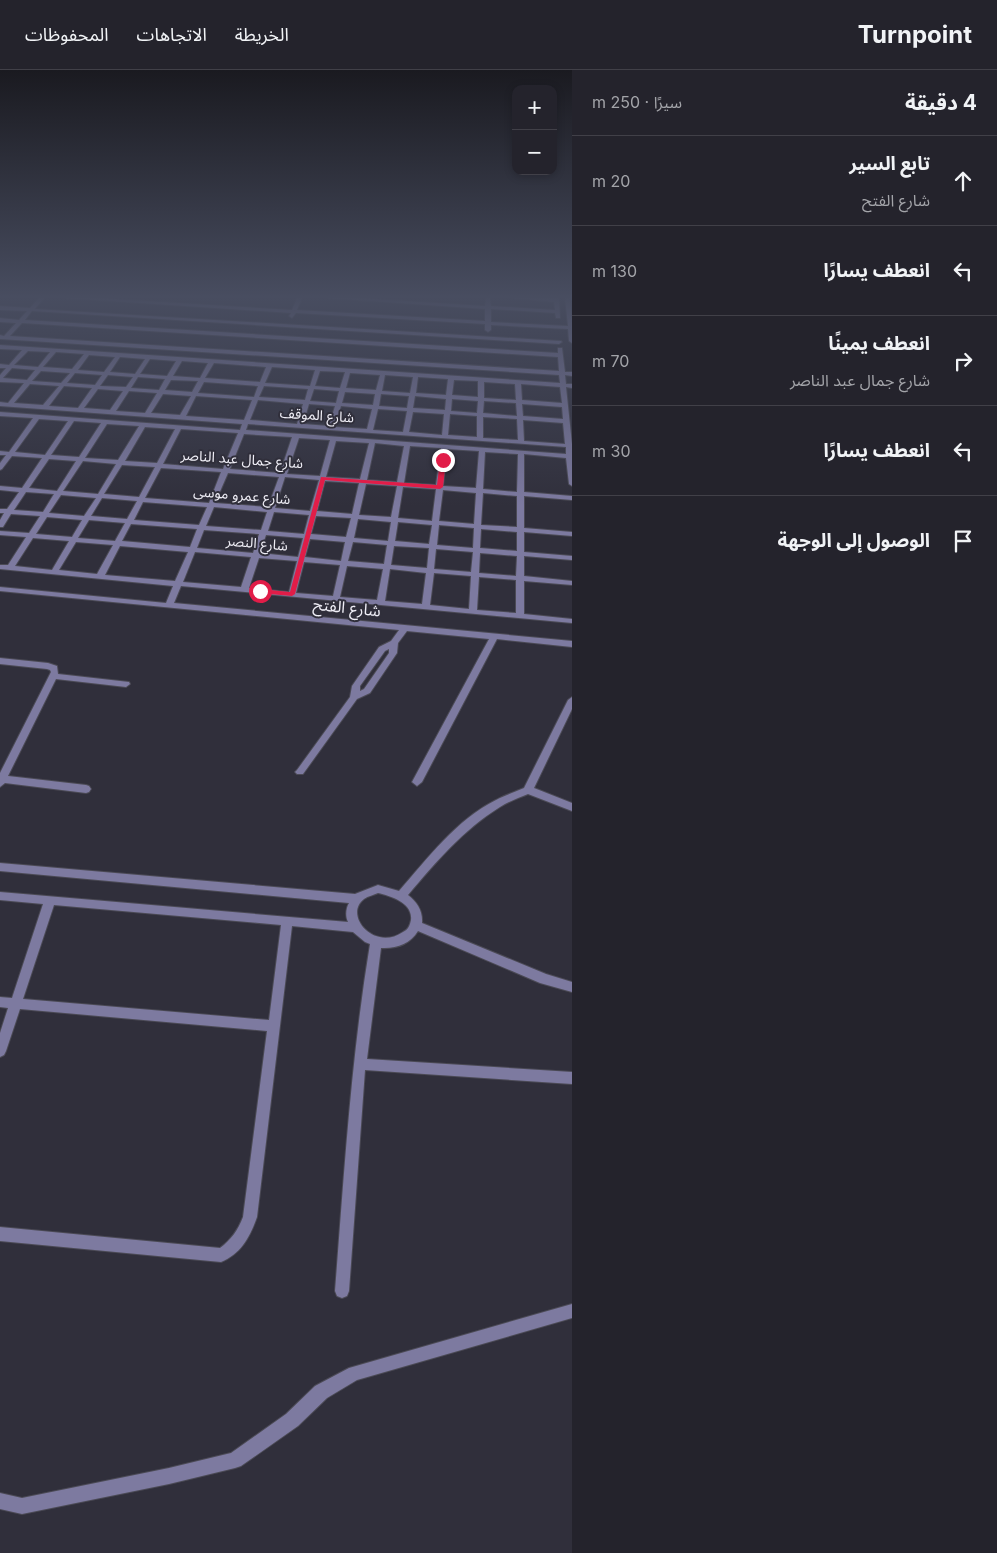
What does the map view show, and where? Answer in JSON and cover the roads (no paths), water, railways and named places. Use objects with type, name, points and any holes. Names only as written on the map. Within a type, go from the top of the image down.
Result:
[{"type":"street","points":[[0,379],[10,367]]},
{"type":"street","points":[[13,367],[564,404]]},
{"type":"street","points":[[45,407],[77,367]]},
{"type":"street","points":[[80,410],[110,367]]},
{"type":"street","points":[[112,412],[141,367]]},
{"type":"street","points":[[148,415],[175,367]]},
{"type":"street","points":[[182,417],[209,367]]},
{"type":"street","points":[[168,605],[256,399],[266,367]]},
{"type":"street","points":[[303,367],[572,386]]},
{"type":"street","points":[[466,367],[572,374]]},
{"type":"street","points":[[561,367],[571,456],[572,484]]},
{"type":"street","points":[[299,426],[318,368]]},
{"type":"street","points":[[9,405],[40,369]]},
{"type":"street","points":[[332,428],[348,370]]},
{"type":"street","points":[[370,431],[383,373]]},
{"type":"street","points":[[406,434],[416,375]]},
{"type":"street","points":[[445,437],[451,377]]},
{"type":"street","points":[[0,379],[127,390],[566,421]]},
{"type":"street","points":[[480,439],[481,379]]},
{"type":"street","points":[[518,382],[521,442]]},
{"type":"street","name":"شارع الموقف","points":[[0,404],[570,446]]},
{"type":"street","name":"شارع الموقف","points":[[1,416],[37,417],[571,456]]},
{"type":"street","points":[[0,468],[37,417]]},
{"type":"street","points":[[0,525],[72,420]]},
{"type":"street","points":[[10,568],[105,422]]},
{"type":"street","points":[[54,572],[143,425]]},
{"type":"street","points":[[100,576],[179,428]]},
{"type":"street","points":[[244,590],[296,436]]},
{"type":"street","points":[[292,594],[334,439]]},
{"type":"street","points":[[336,598],[372,442]]},
{"type":"street","points":[[381,602],[407,444]]},
{"type":"street","points":[[426,607],[444,447]]},
{"type":"street","points":[[473,611],[482,450]]},
{"type":"street","name":"شارع جمال عبد الناصر","points":[[0,453],[572,498]]},
{"type":"street","points":[[520,616],[521,453]]},
{"type":"street","name":"شارع عمرو موسى","points":[[0,488],[572,534]]},
{"type":"street","points":[[0,511],[572,558]]},
{"type":"street","name":"شارع النصر","points":[[0,534],[572,583]]},
{"type":"street","name":"شارع الفتح","points":[[0,567],[572,621]]},
{"type":"street","name":"شارع الفتح","points":[[0,589],[572,644]]},
{"type":"street","points":[[300,772],[354,697],[356,686],[382,649],[394,643],[405,628]]},
{"type":"street","points":[[417,782],[494,637]]},
{"type":"street","points":[[0,661],[48,666],[54,668],[55,672],[2,775],[86,789]]},
{"type":"street","points":[[54,676],[126,684]]},
{"type":"street","points":[[402,895],[443,847],[471,821],[498,803],[528,790],[572,700]]},
{"type":"street","points":[[528,790],[572,807]]},
{"type":"street","points":[[0,867],[357,899]]},
{"type":"street","points":[[378,889],[402,895],[408,900],[415,912],[415,925],[412,932],[393,942],[376,942],[368,939],[355,927],[351,912],[357,899],[363,894],[378,889]]},
{"type":"street","points":[[0,896],[355,927]]},
{"type":"street","points":[[0,1052],[50,901]]},
{"type":"street","points":[[0,1234],[220,1255],[231,1249],[240,1240],[250,1217],[287,921]]},
{"type":"street","points":[[415,925],[544,980],[572,987]]},
{"type":"street","points":[[342,1291],[360,1064],[368,989],[376,942]]},
{"type":"street","points":[[0,1002],[274,1026]]},
{"type":"street","points":[[360,1064],[572,1078]]},
{"type":"street","points":[[0,1501],[22,1506],[169,1476],[235,1460],[292,1420],[321,1392],[354,1373],[572,1311]]}]
